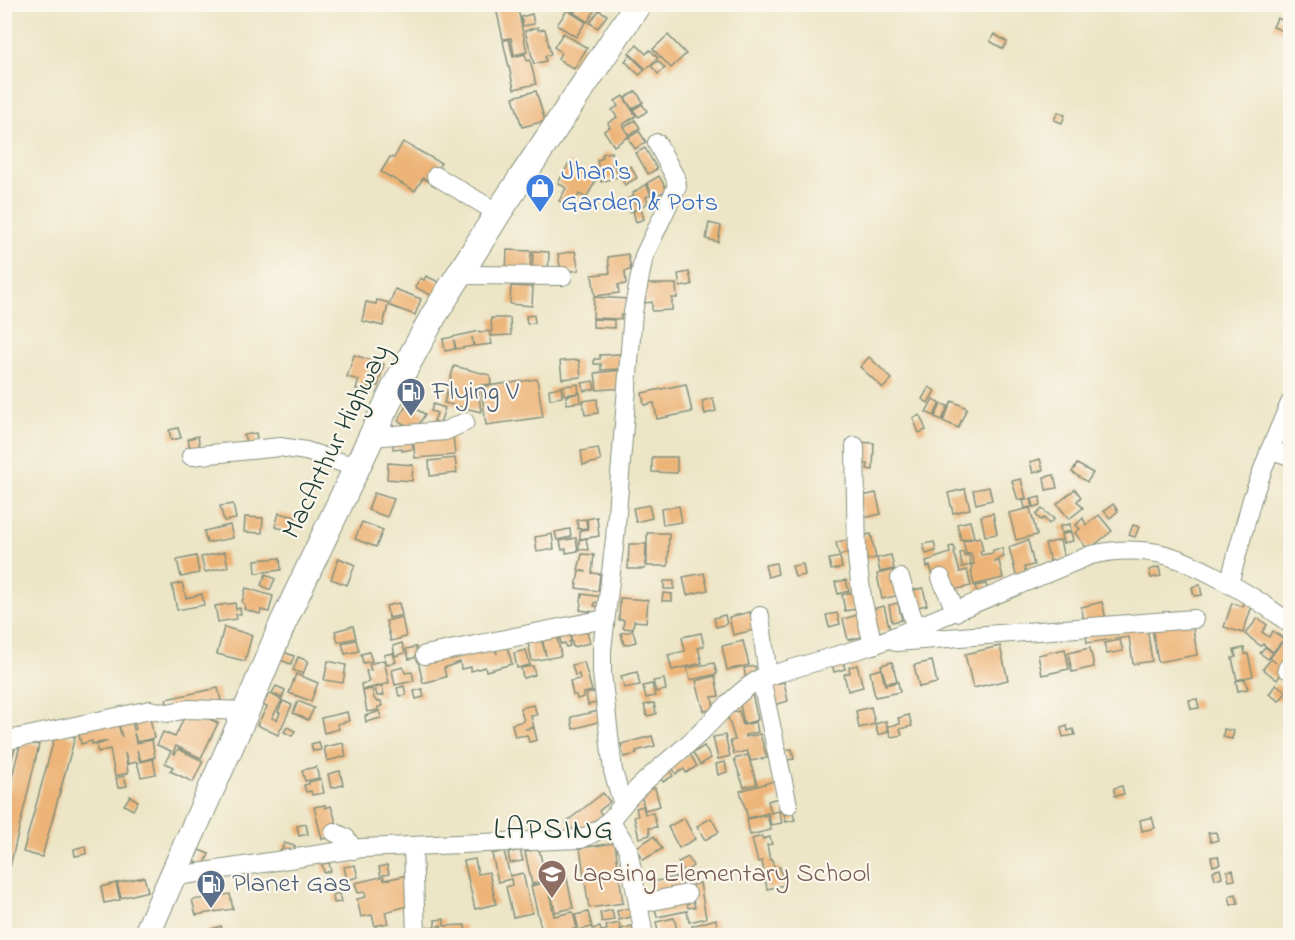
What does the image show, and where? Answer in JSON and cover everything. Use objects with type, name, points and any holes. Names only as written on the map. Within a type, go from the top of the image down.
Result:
[{"type":"highway","name":"MacArthur Highway","points":[[146,936],[283,623],[397,382],[434,315],[498,213],[638,4]]},
{"type":"street","points":[[623,805],[613,771],[602,673],[633,312],[644,256],[677,186],[657,143]]},
{"type":"street","points":[[436,176],[498,213]]},
{"type":"street","points":[[460,275],[563,276]]},
{"type":"street","points":[[1228,584],[1252,499],[1290,403]]},
{"type":"street","points":[[370,437],[445,431],[465,422]]},
{"type":"street","points":[[855,446],[857,558],[862,598],[874,644]]},
{"type":"street","points":[[191,456],[280,447],[306,451],[355,467]]},
{"type":"street","points":[[1270,450],[1290,456]]},
{"type":"street","points":[[171,878],[354,849],[581,839],[611,821],[643,783],[701,732],[748,685],[764,677],[874,644],[1091,555],[1116,550],[1173,556],[1228,584],[1290,624]]},
{"type":"street","points":[[900,578],[916,628]]},
{"type":"street","points":[[941,578],[956,612]]},
{"type":"street","points":[[760,616],[764,677],[788,805]]},
{"type":"street","points":[[425,655],[605,619]]},
{"type":"street","points":[[874,644],[1194,619]]},
{"type":"street","points":[[4,741],[150,710],[167,713],[188,709],[246,711]]},
{"type":"street","points":[[611,821],[628,849],[644,936]]},
{"type":"street","points":[[334,832],[346,838],[354,849]]},
{"type":"street","points":[[413,846],[416,936]]},
{"type":"street","points":[[638,904],[687,894]]},
{"type":"building","points":[[495,4],[517,4],[527,52],[514,55],[511,38],[503,39]]},
{"type":"building","points":[[559,4],[577,4],[573,12]]},
{"type":"building","points":[[579,4],[598,4],[588,22],[574,13]]},
{"type":"building","points":[[567,10],[586,22],[576,37],[557,25]]},
{"type":"building","points":[[599,10],[607,15],[598,28],[590,23]]},
{"type":"building","points":[[532,14],[534,24],[523,26],[521,17]]},
{"type":"building","points":[[1277,18],[1290,23],[1286,32],[1273,27]]},
{"type":"building","points":[[538,27],[538,30],[545,29],[551,55],[545,56],[546,61],[534,64],[525,31]]},
{"type":"building","points":[[563,33],[587,48],[574,69],[558,59],[561,52],[554,47]]},
{"type":"building","points":[[994,34],[1007,42],[1003,49],[990,41]]},
{"type":"building","points":[[668,35],[686,54],[671,68],[653,49]]},
{"type":"building","points":[[509,39],[513,57],[525,54],[527,61],[530,60],[536,84],[514,89],[503,41]]},
{"type":"building","points":[[637,45],[646,54],[650,50],[658,58],[646,69],[629,53]]},
{"type":"building","points":[[630,55],[645,70],[639,75],[625,61]]},
{"type":"building","points":[[658,61],[665,68],[658,74],[651,66]]},
{"type":"building","points":[[536,91],[545,121],[522,127],[513,97]]},
{"type":"building","points":[[636,91],[643,102],[632,109],[625,98]]},
{"type":"building","points":[[623,96],[636,116],[622,125],[629,136],[614,146],[604,131],[610,127],[608,123],[617,117],[612,110],[618,106],[615,101]]},
{"type":"building","points":[[642,104],[647,111],[639,117],[633,110]]},
{"type":"building","points":[[1058,112],[1065,115],[1062,123],[1054,120]]},
{"type":"building","points":[[635,120],[640,128],[629,135],[624,127]]},
{"type":"building","points":[[639,131],[646,142],[635,149],[628,138]]},
{"type":"building","points":[[403,142],[441,163],[430,182],[423,178],[415,191],[381,172],[390,157],[394,158]]},
{"type":"building","points":[[645,148],[657,169],[648,174],[636,153]]},
{"type":"building","points":[[611,152],[614,164],[603,168],[615,165],[618,177],[601,182],[597,160],[603,158],[602,154]]},
{"type":"building","points":[[569,163],[597,179],[586,198],[579,194],[572,208],[559,201],[566,188],[558,183]]},
{"type":"building","points":[[631,166],[637,178],[625,185],[618,172]]},
{"type":"building","points":[[659,176],[667,190],[654,197],[647,183]]},
{"type":"building","points":[[646,184],[651,195],[646,197],[648,203],[640,207],[633,193]]},
{"type":"building","points":[[633,196],[638,208],[630,212],[625,200]]},
{"type":"building","points":[[641,209],[644,219],[636,222],[633,211]]},
{"type":"building","points":[[709,223],[721,226],[718,242],[706,239]]},
{"type":"building","points":[[507,250],[531,251],[530,273],[506,272]]},
{"type":"building","points":[[533,251],[549,252],[548,273],[532,273]]},
{"type":"building","points":[[575,251],[579,270],[561,273],[558,254]]},
{"type":"building","points":[[628,254],[631,270],[625,271],[626,284],[618,285],[619,293],[595,296],[592,275],[610,273],[608,257]]},
{"type":"building","points":[[689,272],[692,285],[680,287],[678,274]]},
{"type":"building","points":[[426,276],[441,283],[434,297],[415,287],[420,278],[424,280]]},
{"type":"building","points":[[644,284],[676,284],[677,298],[672,298],[672,310],[652,311],[652,302],[645,303]]},
{"type":"building","points":[[511,286],[533,287],[532,306],[510,304]]},
{"type":"building","points":[[395,289],[421,299],[415,315],[388,305],[383,326],[362,321],[366,302],[376,304],[377,300],[390,303]]},
{"type":"building","points":[[594,297],[629,299],[628,316],[621,315],[621,319],[593,318]]},
{"type":"building","points":[[534,315],[535,323],[527,324],[526,316]]},
{"type":"building","points":[[491,318],[510,318],[511,335],[492,336]]},
{"type":"building","points":[[593,319],[614,320],[614,328],[593,327]]},
{"type":"building","points":[[479,331],[480,333],[489,331],[492,344],[474,346],[472,337],[473,346],[456,349],[454,340],[455,349],[445,351],[443,339]]},
{"type":"building","points":[[620,354],[620,369],[601,370],[601,364],[594,364],[594,359],[600,359],[600,355]]},
{"type":"building","points":[[354,355],[384,364],[378,386],[369,384],[367,393],[356,389],[359,380],[347,377]]},
{"type":"building","points":[[869,357],[892,379],[883,388],[860,367]]},
{"type":"building","points":[[579,360],[581,377],[562,379],[560,361]]},
{"type":"building","points":[[454,366],[490,375],[491,384],[478,386],[481,412],[444,403]]},
{"type":"building","points":[[622,370],[623,388],[597,390],[595,373]]},
{"type":"building","points":[[537,379],[543,417],[486,425],[481,387]]},
{"type":"building","points":[[593,381],[595,389],[584,391],[582,383]]},
{"type":"building","points":[[578,384],[579,393],[564,395],[563,386]]},
{"type":"building","points":[[686,384],[692,412],[657,419],[654,403],[644,405],[642,393]]},
{"type":"building","points":[[561,387],[562,397],[550,399],[549,389]]},
{"type":"building","points":[[929,387],[935,391],[928,403],[922,399]]},
{"type":"building","points":[[580,393],[581,402],[567,404],[566,396]]},
{"type":"building","points":[[713,398],[716,411],[705,414],[702,401]]},
{"type":"building","points":[[597,399],[598,413],[585,415],[583,401]]},
{"type":"building","points":[[933,399],[940,403],[934,416],[926,412]]},
{"type":"building","points":[[952,401],[967,408],[958,428],[943,421]]},
{"type":"building","name":"Flying V","points":[[407,404],[425,414],[416,430],[398,421]]},
{"type":"building","points":[[433,404],[445,408],[440,423],[434,421],[437,413],[431,411]]},
{"type":"building","points":[[941,404],[948,406],[942,420],[935,417]]},
{"type":"building","points":[[920,415],[926,430],[919,433],[913,418]]},
{"type":"building","points":[[178,428],[181,438],[171,440],[169,430]]},
{"type":"building","points":[[256,433],[258,444],[247,446],[244,435]]},
{"type":"building","points":[[453,435],[455,455],[415,458],[413,438]]},
{"type":"building","points":[[198,436],[200,448],[190,448],[188,439]]},
{"type":"building","points":[[412,440],[413,449],[402,451],[402,448],[393,449],[393,443]]},
{"type":"building","points":[[857,442],[874,443],[873,470],[867,469],[868,464],[856,464]]},
{"type":"building","points":[[598,448],[601,461],[583,465],[581,451]]},
{"type":"building","points":[[652,457],[677,457],[677,473],[652,472]]},
{"type":"building","points":[[455,458],[457,473],[430,476],[429,461]]},
{"type":"building","points":[[1040,459],[1043,470],[1033,473],[1030,462]]},
{"type":"building","points":[[388,463],[413,465],[412,481],[387,479]]},
{"type":"building","points":[[1077,464],[1093,473],[1087,482],[1072,472]]},
{"type":"building","points":[[1054,475],[1057,488],[1046,490],[1044,477]]},
{"type":"building","points":[[1021,479],[1026,498],[1018,500],[1012,481]]},
{"type":"building","points":[[989,487],[992,500],[976,504],[973,490]]},
{"type":"building","points":[[965,489],[970,509],[953,513],[948,493]]},
{"type":"building","points":[[1075,489],[1081,497],[1077,501],[1083,508],[1069,519],[1057,504]]},
{"type":"building","points":[[374,493],[394,499],[387,517],[368,510]]},
{"type":"building","points":[[876,493],[881,514],[863,518],[858,497]]},
{"type":"building","points":[[1040,497],[1041,505],[1034,507],[1032,499]]},
{"type":"building","points":[[1031,499],[1033,507],[1025,508],[1023,500]]},
{"type":"building","points":[[233,504],[236,519],[224,521],[220,506]]},
{"type":"building","points":[[1113,504],[1118,511],[1110,518],[1104,511]]},
{"type":"building","points":[[649,505],[652,518],[636,522],[633,508]]},
{"type":"building","points":[[679,506],[682,522],[663,525],[661,509]]},
{"type":"building","points":[[1030,508],[1037,535],[1016,540],[1009,513]]},
{"type":"building","points":[[1042,509],[1054,519],[1049,524],[1044,518],[1041,520],[1036,515]]},
{"type":"building","points":[[279,513],[296,517],[292,531],[275,527]]},
{"type":"building","points":[[993,513],[997,534],[985,536],[981,516]]},
{"type":"building","points":[[1099,515],[1112,531],[1088,550],[1075,533],[1080,529],[1076,525],[1083,518],[1086,525]]},
{"type":"building","points":[[245,517],[263,518],[262,533],[244,532]]},
{"type":"building","points":[[597,517],[599,536],[580,539],[580,530],[588,529],[587,519]]},
{"type":"building","points":[[586,519],[587,528],[578,529],[577,520]]},
{"type":"building","points":[[970,521],[974,537],[961,540],[957,524]]},
{"type":"building","points":[[362,522],[383,530],[376,547],[355,539]]},
{"type":"building","points":[[1070,524],[1071,531],[1061,533],[1060,526]]},
{"type":"building","points":[[230,525],[233,538],[207,543],[204,531]]},
{"type":"building","points":[[1133,525],[1139,527],[1135,537],[1129,535]]},
{"type":"building","points":[[570,529],[571,537],[557,540],[555,532]]},
{"type":"building","points":[[1071,532],[1073,541],[1063,543],[1061,535]]},
{"type":"building","points":[[647,533],[669,533],[668,566],[647,566]]},
{"type":"building","points":[[552,534],[554,549],[537,552],[535,537]]},
{"type":"building","points":[[871,534],[876,558],[862,561],[858,537]]},
{"type":"building","points":[[980,537],[983,551],[980,551],[981,555],[993,553],[993,550],[1002,548],[1004,557],[995,562],[999,561],[1003,578],[974,585],[971,565],[974,564],[971,553],[966,554],[963,541]]},
{"type":"building","points":[[576,538],[578,551],[566,553],[566,549],[562,550],[560,541]]},
{"type":"building","points":[[586,538],[588,550],[579,549],[579,540]]},
{"type":"building","points":[[848,540],[851,552],[839,555],[836,542]]},
{"type":"building","points":[[1028,540],[1034,565],[1024,567],[1027,577],[1017,579],[1009,547]]},
{"type":"building","points":[[1060,540],[1064,558],[1050,561],[1045,544]]},
{"type":"building","points":[[934,542],[936,551],[926,554],[923,544]]},
{"type":"building","points":[[629,544],[646,544],[645,569],[628,569]]},
{"type":"building","points":[[954,546],[960,572],[967,570],[971,586],[948,591],[934,580],[926,561],[950,553],[949,547]]},
{"type":"building","points":[[225,552],[228,567],[205,572],[201,557]]},
{"type":"building","points":[[963,552],[964,556],[969,555],[971,565],[962,567],[960,553]]},
{"type":"building","points":[[582,554],[594,555],[592,573],[600,574],[598,591],[576,588],[579,571],[587,572],[578,570]]},
{"type":"building","points":[[891,555],[894,569],[880,572],[877,558]]},
{"type":"building","points":[[196,556],[199,573],[181,577],[177,560]]},
{"type":"building","points":[[840,557],[842,568],[831,570],[829,559]]},
{"type":"building","points":[[280,558],[281,570],[256,573],[255,560]]},
{"type":"building","points":[[339,558],[355,565],[347,585],[331,579]]},
{"type":"building","points":[[776,563],[778,574],[768,577],[765,565]]},
{"type":"building","points":[[803,564],[805,575],[795,577],[792,566]]},
{"type":"building","points":[[1159,567],[1161,576],[1151,578],[1149,570]]},
{"type":"building","points":[[894,570],[900,595],[882,599],[877,574]]},
{"type":"building","points":[[704,573],[708,590],[687,595],[683,577]]},
{"type":"building","points":[[266,574],[275,579],[270,590],[261,585]]},
{"type":"building","points":[[846,580],[849,591],[838,594],[835,582]]},
{"type":"building","points":[[664,581],[674,581],[674,589],[664,589]]},
{"type":"building","points":[[182,583],[186,598],[202,594],[204,605],[177,610],[172,585]]},
{"type":"building","points":[[986,584],[988,593],[978,596],[975,586]]},
{"type":"building","points":[[1200,585],[1202,595],[1194,596],[1192,587]]},
{"type":"building","points":[[246,588],[273,596],[269,612],[261,610],[260,614],[244,609],[245,605],[242,602]]},
{"type":"building","points":[[923,588],[927,605],[913,608],[909,591]]},
{"type":"building","points":[[857,591],[861,608],[845,611],[842,595]]},
{"type":"building","points":[[663,593],[672,594],[672,601],[662,601]]},
{"type":"building","points":[[582,594],[602,597],[601,603],[595,602],[594,606],[600,607],[600,613],[580,610]]},
{"type":"building","points":[[620,598],[648,600],[646,622],[634,621],[633,629],[623,628],[624,620],[619,620]]},
{"type":"building","points":[[1244,601],[1253,603],[1243,633],[1224,627],[1232,603],[1243,607]]},
{"type":"building","points":[[1102,602],[1106,619],[1085,624],[1081,607]]},
{"type":"building","points":[[235,603],[236,609],[240,608],[241,614],[236,614],[237,619],[218,622],[215,606]]},
{"type":"building","points":[[399,603],[402,615],[389,618],[386,606]]},
{"type":"building","points":[[898,603],[902,620],[892,622],[889,605]]},
{"type":"building","points":[[884,606],[890,630],[873,633],[868,610]]},
{"type":"building","points":[[750,612],[754,630],[733,635],[729,617]]},
{"type":"building","points":[[837,613],[840,624],[829,627],[826,615]]},
{"type":"building","points":[[861,614],[866,636],[848,640],[843,619]]},
{"type":"building","points":[[725,615],[727,624],[716,627],[714,618]]},
{"type":"building","points":[[402,617],[406,637],[391,641],[386,621]]},
{"type":"building","points":[[1258,618],[1267,625],[1262,632],[1269,637],[1273,631],[1284,639],[1273,652],[1245,634]]},
{"type":"building","points":[[1192,621],[1197,655],[1158,662],[1152,628]]},
{"type":"building","points":[[585,623],[590,643],[573,647],[568,627]]},
{"type":"building","points":[[353,626],[356,638],[338,642],[335,631]]},
{"type":"building","points":[[1147,626],[1152,661],[1133,664],[1129,637],[1087,643],[1086,636]]},
{"type":"building","points":[[224,627],[252,635],[245,661],[217,654]]},
{"type":"building","points":[[568,628],[571,641],[570,646],[566,647],[565,643],[561,644],[558,630]]},
{"type":"building","points":[[556,631],[561,656],[532,661],[527,638],[540,635],[546,656],[541,634]]},
{"type":"building","points":[[633,631],[636,642],[624,645],[621,633]]},
{"type":"building","points":[[701,633],[704,646],[698,648],[702,663],[672,670],[668,655],[685,651],[682,637]]},
{"type":"building","points":[[1290,639],[1290,661],[1277,680],[1263,669],[1271,659],[1276,663],[1270,658],[1282,642],[1286,645]]},
{"type":"building","points":[[356,640],[359,651],[345,654],[342,643]]},
{"type":"building","points":[[1120,640],[1123,651],[1107,654],[1104,643]]},
{"type":"building","points":[[743,641],[749,665],[727,670],[722,646]]},
{"type":"building","points":[[402,643],[405,653],[395,656],[393,646]]},
{"type":"building","points":[[506,643],[512,664],[486,671],[485,667],[471,671],[471,667],[461,669],[460,662],[444,668],[446,677],[423,683],[418,661],[494,644],[497,654],[496,645]]},
{"type":"building","points":[[1000,646],[1008,680],[973,688],[965,654]]},
{"type":"building","points":[[416,647],[418,657],[409,659],[406,649]]},
{"type":"building","points":[[1265,647],[1273,653],[1268,659],[1260,653]]},
{"type":"building","points":[[1090,648],[1094,667],[1072,672],[1068,653]]},
{"type":"building","points":[[1244,648],[1245,654],[1248,654],[1253,676],[1237,680],[1232,658],[1236,657],[1234,650]]},
{"type":"building","points":[[1065,649],[1069,669],[1042,675],[1038,655]]},
{"type":"building","points":[[526,650],[530,665],[517,668],[514,653]]},
{"type":"building","points":[[284,652],[294,656],[291,664],[280,660]]},
{"type":"building","points":[[369,652],[372,661],[363,663],[361,654]]},
{"type":"building","points":[[393,653],[396,662],[387,664],[384,655]]},
{"type":"building","points":[[298,657],[308,661],[303,674],[293,670]]},
{"type":"building","points":[[384,660],[389,683],[362,690],[361,684],[369,682],[366,671],[371,670],[369,664]]},
{"type":"building","points":[[328,661],[346,665],[343,683],[324,680]]},
{"type":"building","points":[[843,661],[845,669],[834,672],[832,664]]},
{"type":"building","points":[[932,661],[937,683],[919,687],[914,665]]},
{"type":"building","points":[[584,662],[592,691],[583,693],[584,697],[577,699],[576,695],[573,695],[570,681],[580,679],[579,674],[575,675],[572,665]]},
{"type":"building","points":[[892,662],[897,681],[886,683],[881,665]]},
{"type":"building","points":[[714,663],[717,674],[690,680],[687,668]]},
{"type":"building","points":[[857,665],[863,687],[848,691],[844,674],[850,673],[849,667]]},
{"type":"building","points":[[533,666],[535,675],[523,678],[521,668]]},
{"type":"building","points":[[755,666],[757,677],[746,680],[744,668]]},
{"type":"building","points":[[403,667],[405,673],[412,672],[414,681],[395,685],[392,670]]},
{"type":"building","points":[[881,669],[885,685],[898,682],[900,692],[875,697],[870,672]]},
{"type":"building","points":[[637,672],[640,685],[624,688],[621,676]]},
{"type":"building","points":[[296,674],[318,683],[311,701],[289,693]]},
{"type":"building","points":[[715,676],[719,696],[712,697],[714,709],[704,711],[696,681]]},
{"type":"building","points":[[664,679],[666,690],[656,692],[653,681]]},
{"type":"building","points":[[1245,679],[1248,689],[1238,691],[1236,681]]},
{"type":"building","points":[[784,682],[788,701],[774,705],[770,685]]},
{"type":"building","points":[[652,684],[655,696],[646,698],[643,686]]},
{"type":"building","points":[[1276,684],[1287,692],[1279,701],[1269,694]]},
{"type":"building","points":[[276,686],[285,690],[282,698],[272,693]]},
{"type":"building","points":[[382,686],[384,695],[377,696],[375,688]]},
{"type":"building","points":[[404,686],[406,695],[399,696],[397,688]]},
{"type":"building","points":[[218,688],[221,701],[169,712],[166,699]]},
{"type":"building","points":[[372,689],[374,698],[376,701],[381,701],[382,706],[378,707],[378,710],[367,712],[363,691]]},
{"type":"building","points":[[422,689],[424,697],[416,699],[414,691]]},
{"type":"building","points":[[598,691],[600,702],[588,705],[586,694]]},
{"type":"building","points":[[269,693],[282,700],[272,718],[277,720],[283,701],[292,705],[278,735],[257,725],[267,707],[263,705]]},
{"type":"building","points":[[752,693],[758,720],[744,724],[740,704],[743,703],[741,695]]},
{"type":"building","points":[[1197,699],[1199,708],[1191,709],[1189,700]]},
{"type":"building","points":[[298,701],[314,708],[308,720],[293,713]]},
{"type":"building","points":[[654,703],[656,714],[647,716],[644,705]]},
{"type":"building","points":[[534,705],[537,715],[531,716],[534,727],[525,729],[534,728],[537,740],[529,742],[527,735],[515,737],[512,724],[524,721],[520,708]]},
{"type":"building","points":[[871,707],[875,724],[859,728],[856,711]]},
{"type":"building","points":[[188,709],[218,723],[201,758],[176,746],[173,753],[175,754],[178,749],[203,761],[193,782],[170,771],[173,767],[165,763],[171,751],[157,745],[163,732],[175,737]]},
{"type":"building","points":[[380,711],[381,718],[366,722],[365,716]]},
{"type":"building","points":[[599,711],[601,721],[573,729],[571,717]]},
{"type":"building","points":[[739,711],[743,725],[756,722],[758,732],[745,735],[746,737],[760,734],[767,758],[751,761],[747,751],[734,754],[730,741],[735,740],[727,714]]},
{"type":"building","points":[[149,712],[154,738],[137,742],[134,733],[136,743],[152,740],[155,757],[141,761],[137,750],[140,762],[153,759],[156,774],[141,777],[137,762],[128,764],[125,753],[128,773],[115,776],[110,749],[98,752],[96,745],[108,741],[81,744],[78,730],[117,721],[122,737],[118,720],[131,717],[134,730],[136,729],[133,716]]},
{"type":"building","points":[[347,712],[349,721],[337,724],[339,729],[324,733],[321,718]]},
{"type":"building","points":[[909,715],[912,726],[900,729],[902,735],[891,737],[888,726],[900,724],[898,718]]},
{"type":"building","points":[[886,721],[888,732],[878,735],[875,724]]},
{"type":"building","points":[[1067,726],[1068,731],[1073,729],[1075,735],[1063,737],[1061,728]]},
{"type":"building","points":[[287,727],[295,731],[292,736],[284,732]]},
{"type":"building","points":[[1224,729],[1234,731],[1232,739],[1223,737]]},
{"type":"building","points":[[56,732],[75,737],[42,857],[23,852]]},
{"type":"building","points":[[725,735],[730,756],[718,759],[713,737]]},
{"type":"building","points":[[652,736],[655,746],[624,757],[621,744]]},
{"type":"building","points":[[21,741],[39,745],[10,867],[4,865],[4,809]]},
{"type":"building","points":[[319,742],[321,750],[313,751],[311,744]]},
{"type":"building","points":[[343,743],[346,756],[327,761],[324,747]]},
{"type":"building","points":[[5,746],[15,749],[11,761],[5,759]]},
{"type":"building","points":[[704,746],[711,758],[700,765],[693,753]]},
{"type":"building","points":[[792,749],[794,759],[787,760],[784,750]]},
{"type":"building","points":[[690,754],[697,766],[686,773],[684,769],[676,774],[671,766]]},
{"type":"building","points":[[748,755],[757,784],[744,787],[734,759]]},
{"type":"building","points":[[725,762],[727,772],[718,775],[716,764]]},
{"type":"building","points":[[316,767],[319,778],[305,781],[302,770]]},
{"type":"building","points":[[669,769],[673,776],[663,782],[659,775]]},
{"type":"building","points":[[340,771],[343,785],[331,788],[328,774]]},
{"type":"building","points":[[124,776],[127,786],[118,788],[116,778]]},
{"type":"building","points":[[321,779],[324,793],[312,795],[311,791],[306,792],[304,785]]},
{"type":"building","points":[[774,781],[778,798],[768,801],[771,813],[779,811],[782,823],[771,825],[768,813],[748,818],[740,791]]},
{"type":"building","points":[[1122,786],[1124,794],[1115,796],[1114,788]]},
{"type":"building","points":[[655,788],[660,806],[645,810],[640,792]]},
{"type":"building","points":[[603,793],[610,802],[599,811],[602,815],[577,835],[566,822]]},
{"type":"building","points":[[130,796],[138,801],[133,810],[124,805]]},
{"type":"building","points":[[325,805],[325,808],[331,806],[337,825],[333,837],[322,839],[314,807]]},
{"type":"building","points":[[643,806],[645,814],[653,813],[657,827],[649,828],[650,835],[639,838],[634,817],[638,816],[636,808]]},
{"type":"building","points":[[792,811],[795,820],[786,822],[784,813]]},
{"type":"building","points":[[767,815],[771,830],[750,835],[747,819]]},
{"type":"building","points":[[1152,817],[1155,828],[1142,831],[1140,820]]},
{"type":"building","points":[[684,818],[695,839],[679,848],[668,827]]},
{"type":"building","points":[[711,818],[719,832],[705,840],[697,826]]},
{"type":"building","points":[[306,824],[308,834],[299,836],[297,826]]},
{"type":"building","points":[[1216,832],[1218,840],[1211,842],[1208,833]]},
{"type":"building","points":[[654,836],[662,849],[643,860],[635,848]]},
{"type":"building","points":[[762,836],[763,839],[770,837],[772,844],[767,845],[770,860],[772,859],[774,868],[780,867],[784,885],[767,889],[762,861],[758,862],[752,839]]},
{"type":"building","points":[[284,843],[295,846],[293,853],[282,850]]},
{"type":"building","points":[[615,843],[623,903],[589,908],[580,848]]},
{"type":"building","points":[[85,846],[86,854],[75,856],[74,849]]},
{"type":"building","points":[[539,849],[546,880],[532,884],[525,852]]},
{"type":"building","points":[[199,850],[209,854],[204,866],[194,861]]},
{"type":"building","points":[[520,850],[523,861],[510,863],[508,853]]},
{"type":"building","points":[[504,851],[510,876],[523,873],[532,913],[513,917],[506,887],[512,885],[511,879],[498,882],[492,854]]},
{"type":"building","points":[[1218,856],[1220,864],[1213,866],[1211,857]]},
{"type":"building","points":[[688,857],[693,866],[684,872],[678,862]]},
{"type":"building","points":[[475,859],[478,874],[489,872],[496,904],[475,909],[464,861]]},
{"type":"building","points":[[329,863],[331,871],[324,873],[322,864]]},
{"type":"building","points":[[355,865],[358,877],[347,880],[344,867]]},
{"type":"building","points":[[387,865],[389,874],[383,875],[384,880],[408,875],[415,904],[385,912],[388,923],[375,926],[372,915],[361,917],[357,899],[366,897],[365,892],[358,893],[355,883],[381,877],[379,867]]},
{"type":"building","points":[[565,869],[573,908],[555,912],[547,872]]},
{"type":"building","points":[[1220,869],[1222,877],[1215,879],[1213,871]]},
{"type":"building","points":[[1233,870],[1235,880],[1229,881],[1227,871]]},
{"type":"building","points":[[680,876],[683,890],[655,896],[652,882]]},
{"type":"building","points":[[144,877],[148,891],[121,898],[117,883]]},
{"type":"building","points":[[547,882],[554,916],[573,912],[577,928],[543,936],[531,886]]},
{"type":"building","points":[[116,883],[120,900],[104,903],[101,887]]},
{"type":"building","points":[[700,883],[706,918],[689,922],[687,911],[657,917],[654,904],[687,902],[688,908],[695,907],[689,886]]},
{"type":"building","points":[[339,893],[341,902],[334,903],[333,895]]},
{"type":"building","points":[[230,894],[233,909],[196,915],[192,900]]},
{"type":"building","points":[[1236,894],[1238,903],[1231,905],[1229,896]]},
{"type":"building","points":[[629,908],[631,917],[619,920],[617,911]]},
{"type":"building","points":[[612,910],[614,920],[602,922],[600,913]]},
{"type":"building","points":[[588,912],[592,927],[579,930],[575,915]]},
{"type":"building","points":[[674,918],[678,933],[659,936],[656,922]]},
{"type":"building","points":[[444,919],[444,926],[465,925],[466,936],[442,936],[441,925],[438,926],[438,936],[428,936],[427,927],[435,927],[435,920]]},
{"type":"building","points":[[716,919],[718,936],[705,936],[704,932],[700,933],[701,936],[694,936],[692,926]]},
{"type":"building","points":[[619,923],[622,936],[586,936],[593,933],[592,929],[600,927],[601,931],[607,930],[606,926]]},
{"type":"building","points":[[221,926],[223,932],[229,931],[230,936],[190,936]]},
{"type":"building","points":[[632,926],[635,936],[623,936],[621,929]]},
{"type":"place","name":"Jhan's Garden & Pots","points":[[540,214]]},
{"type":"place","name":"Flying V","points":[[411,418]]},
{"type":"place","name":"Lapsing Elementary School","points":[[552,900]]},
{"type":"place","name":"Planet Gas","points":[[211,910]]},
{"type":"district","name":"LAPSING","points":[[554,831]]}]
